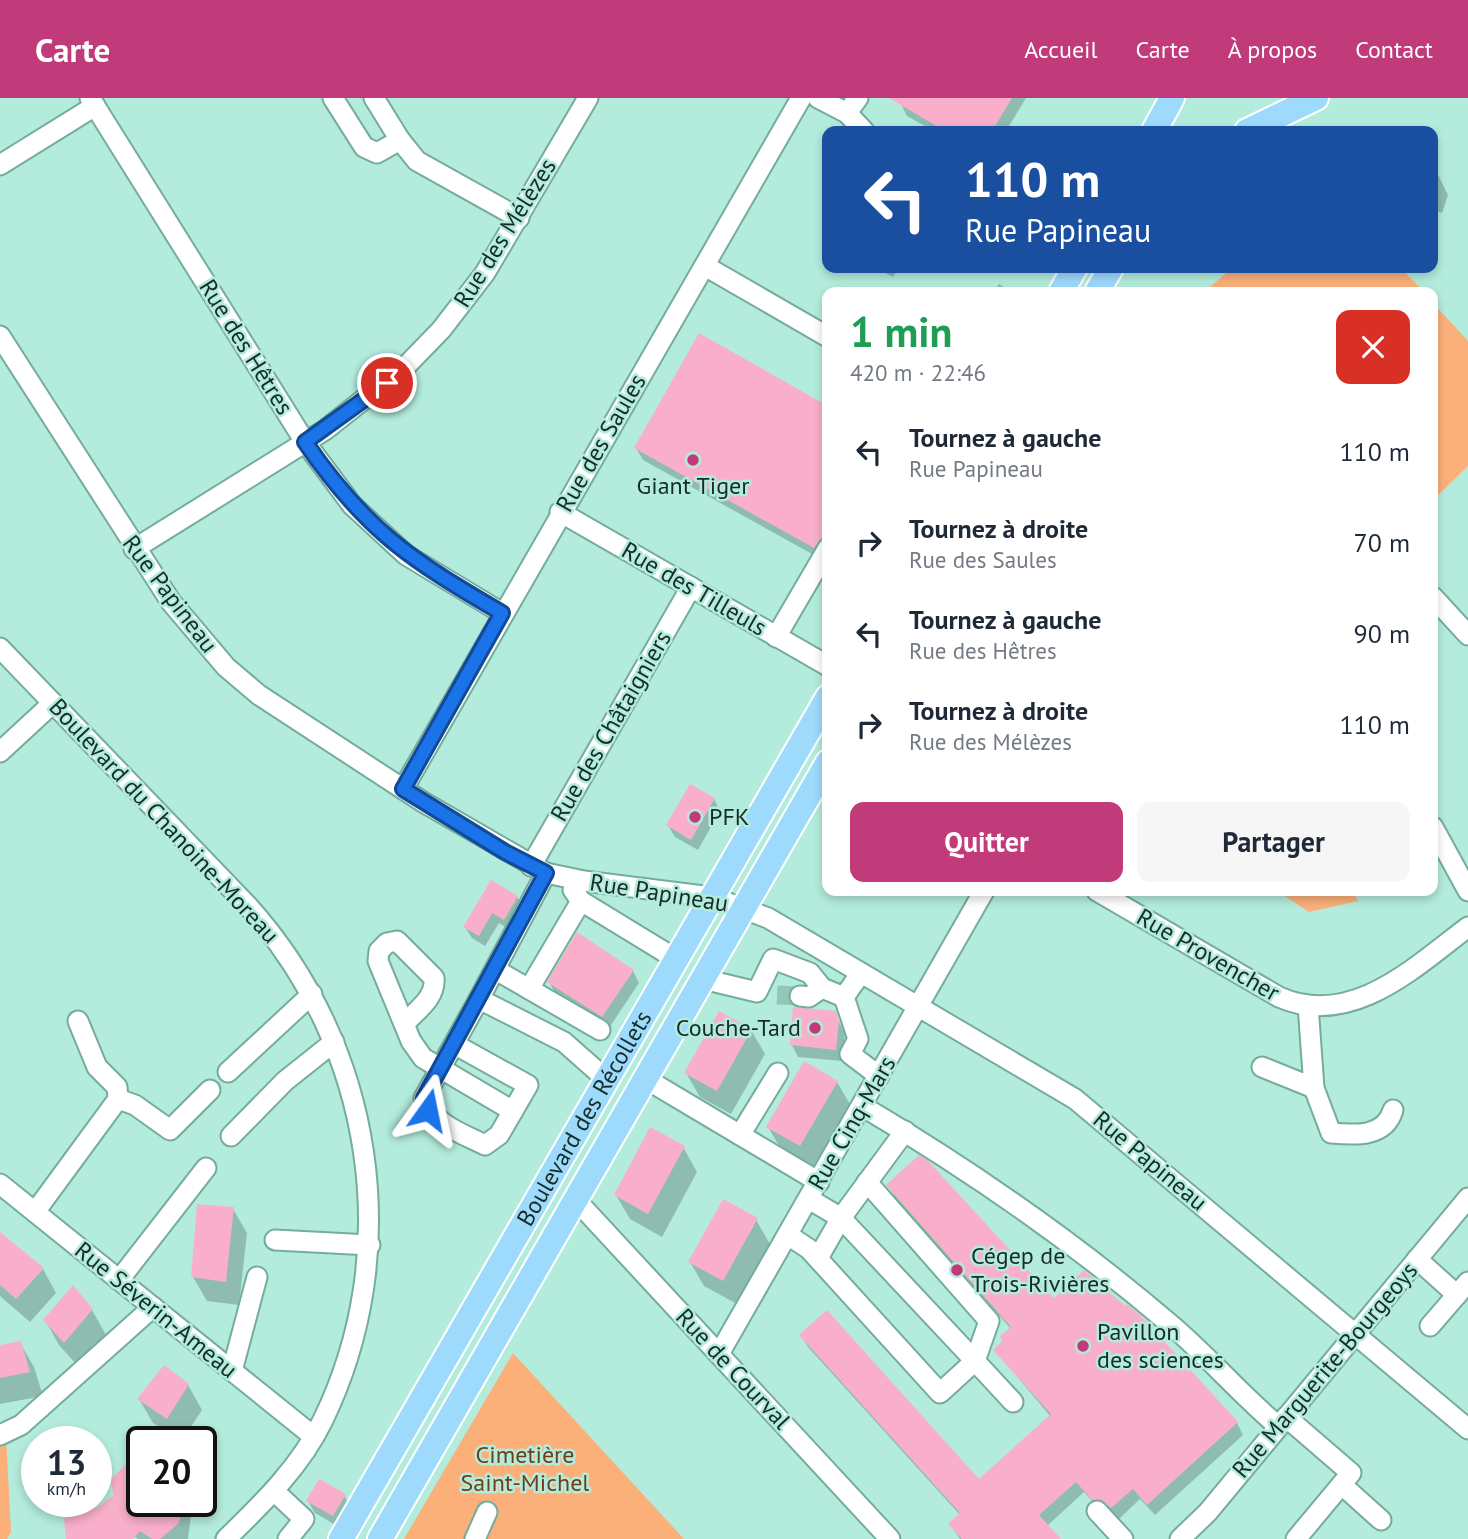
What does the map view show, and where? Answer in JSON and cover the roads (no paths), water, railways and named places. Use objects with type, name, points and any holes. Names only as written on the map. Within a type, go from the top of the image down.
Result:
[{"type":"main road","points":[[1157,126],[1171,98]]},
{"type":"main road","points":[[1288,98],[1313,98]]},
{"type":"main road","points":[[1257,126],[1313,98]]},
{"type":"main road","name":"Boulevard des Récollets","points":[[341,1539],[822,706]]},
{"type":"main road","name":"Boulevard des Récollets","points":[[380,1539],[822,772]]},
{"type":"street","points":[[333,98],[368,150],[382,152],[400,140]]},
{"type":"street","points":[[374,98],[400,140],[417,161],[519,218]]},
{"type":"street","name":"Rue des Mélèzes","points":[[134,549],[305,442],[377,391],[426,346],[471,293],[519,218],[588,98]]},
{"type":"street","name":"Rue des Saules","points":[[403,789],[801,98]]},
{"type":"street","points":[[818,98],[852,106],[862,126]]},
{"type":"street","points":[[0,165],[92,102]]},
{"type":"street","name":"Rue des Hêtres","points":[[92,102],[305,442],[352,505],[388,541],[433,573],[502,613]]},
{"type":"street","points":[[705,266],[822,334]]},
{"type":"street","name":"Rue Papineau","points":[[0,336],[134,549],[181,615],[226,667],[271,703],[403,789],[547,872],[712,897],[744,907],[861,972],[1074,1099],[1468,1429]]},
{"type":"street","name":"Rue des Tilleuls","points":[[561,512],[822,663]]},
{"type":"street","points":[[776,637],[822,558]]},
{"type":"street","name":"Rue des Châtaigniers","points":[[513,1111],[499,1135],[485,1145],[438,1121],[428,1110],[424,1098],[496,970],[691,587]]},
{"type":"street","points":[[1438,602],[1468,635]]},
{"type":"street","name":"Boulevard du Chanoine-Moreau","points":[[0,648],[265,925],[312,994],[334,1042],[356,1109],[370,1203],[370,1245],[352,1342],[323,1420],[313,1436],[274,1491],[226,1539]]},
{"type":"street","points":[[0,752],[53,703]]},
{"type":"street","points":[[1438,836],[1468,891]]},
{"type":"street","points":[[547,872],[581,901],[677,959]]},
{"type":"street","name":"Rue Cinq-Mars","points":[[719,1354],[981,896]]},
{"type":"street","name":"Rue Provencher","points":[[1106,896],[1279,997],[1308,1005],[1349,1001],[1380,991],[1468,927]]},
{"type":"street","points":[[529,989],[581,901]]},
{"type":"street","points":[[789,965],[802,938]]},
{"type":"street","points":[[703,979],[767,993],[773,959],[810,973],[822,988],[844,997],[858,1039],[850,1054],[879,1076]]},
{"type":"street","points":[[496,970],[600,1030]]},
{"type":"street","points":[[844,997],[861,972]]},
{"type":"street","points":[[800,996],[809,997],[822,988]]},
{"type":"street","points":[[228,1072],[312,994]]},
{"type":"street","points":[[479,999],[564,1042],[607,1080]]},
{"type":"street","points":[[1308,1005],[1314,1088],[1331,1133],[1368,1134],[1380,1129],[1391,1118],[1393,1111]]},
{"type":"street","points":[[35,1212],[118,1099],[117,1087],[97,1067],[78,1020]]},
{"type":"street","points":[[404,1024],[423,1058],[513,1111],[528,1085],[454,1044]]},
{"type":"street","points":[[231,1136],[285,1081],[334,1042]]},
{"type":"street","points":[[1262,1067],[1314,1088]]},
{"type":"street","points":[[740,1135],[778,1073]]},
{"type":"street","points":[[646,1079],[740,1135],[814,1190],[1013,1402]]},
{"type":"street","points":[[118,1099],[135,1105],[170,1130],[210,1090]]},
{"type":"street","points":[[862,1106],[905,1131],[1063,1236],[1172,1325],[1282,1422],[1351,1474],[1296,1539]]},
{"type":"street","points":[[818,1258],[841,1218],[905,1131]]},
{"type":"street","points":[[119,1280],[206,1168]]},
{"type":"street","points":[[788,1235],[818,1258],[940,1393],[975,1360],[989,1321],[867,1182]]},
{"type":"street","name":"Rue Séverin-Ameau","points":[[0,1184],[313,1436]]},
{"type":"street","name":"Rue Marguerite-Bourgeoys","points":[[1180,1539],[1208,1512],[1468,1198]]},
{"type":"street","name":"Rue de Courval","points":[[576,1200],[890,1539]]},
{"type":"street","points":[[275,1240],[370,1245]]},
{"type":"street","points":[[1417,1259],[1462,1288],[1430,1326]]},
{"type":"street","points":[[232,1371],[257,1278]]},
{"type":"street","points":[[0,1435],[21,1425],[153,1307]]},
{"type":"street","points":[[1342,1485],[1381,1520]]},
{"type":"street","points":[[274,1491],[304,1519],[288,1539]]},
{"type":"street","points":[[1097,1511],[1123,1539]]},
{"type":"street","points":[[475,1539],[486,1512]]},
{"type":"tunnel","points":[[777,995],[800,996]]},
{"type":"place","name":"Giant Tiger","points":[[693,460]]},
{"type":"place","name":"PFK","points":[[695,817]]},
{"type":"place","name":"Couche-Tard","points":[[815,1028]]},
{"type":"place","name":"Cégep de Trois-Rivières","points":[[957,1270]]},
{"type":"place","name":"Pavillon des sciences","points":[[1083,1346]]},
{"type":"park label","name":"Cimetière Saint-Michel","points":[[525,1469]]}]
